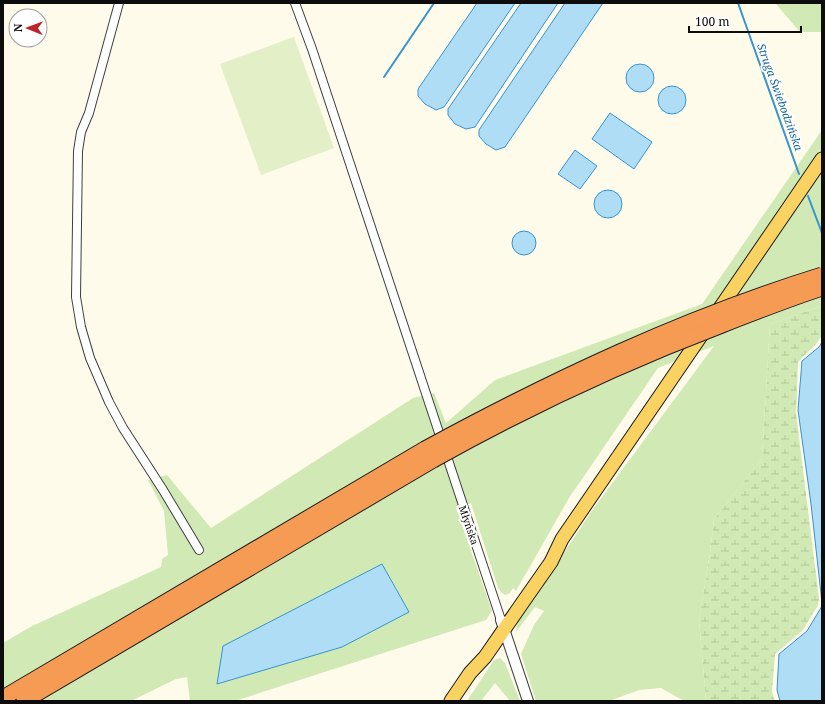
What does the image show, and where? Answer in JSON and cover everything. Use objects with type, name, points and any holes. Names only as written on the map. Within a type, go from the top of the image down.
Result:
[{"type":"highway","points":[[3,698],[556,382],[637,344],[768,293],[822,275]]},
{"type":"highway","points":[[24,701],[429,455],[467,441],[546,401],[641,356],[822,288]]},
{"type":"main road","points":[[451,701],[470,673],[485,657],[503,625],[550,562],[562,539],[822,159]]},
{"type":"street","points":[[119,3],[89,113],[81,132],[78,151],[76,297],[81,327],[90,358],[109,402],[123,428],[199,550]]},
{"type":"street","name":"Młyńska","points":[[295,3],[312,49],[528,701]]},
{"type":"green space","points":[[775,3],[822,3],[822,32],[800,32]]},
{"type":"green space","points":[[294,37],[334,148],[261,175],[220,64]]},
{"type":"green space","points":[[822,130],[822,306],[770,324],[762,459],[714,519],[699,620],[706,701],[684,701],[661,688],[639,690],[609,701],[536,701],[521,654],[534,625],[544,611],[535,607],[516,632],[517,622],[596,505],[714,346],[658,368],[569,498],[516,591],[513,588],[510,593],[505,595],[498,588],[471,503],[456,508],[492,611],[486,620],[235,701],[190,701],[187,677],[176,679],[131,701],[3,701],[3,643],[32,626],[161,567],[162,559],[168,555],[164,511],[148,480],[167,475],[211,528],[413,398],[434,393],[446,423],[495,380],[702,304]]},
{"type":"green space","points":[[822,306],[822,336],[798,362],[796,413],[819,599],[818,605],[803,630],[775,654],[772,692],[775,701],[706,701],[699,620],[714,519],[762,459],[770,324]]},
{"type":"green space","points":[[500,658],[505,663],[520,701],[510,701],[495,683],[481,701],[467,701],[494,660]]},
{"type":"water","points":[[477,3],[515,3],[444,107],[436,110],[425,104],[418,96],[418,89]]},
{"type":"water","points":[[521,3],[558,3],[475,127],[466,129],[455,124],[448,115],[448,109]]},
{"type":"water","points":[[565,3],[603,3],[505,147],[496,150],[486,144],[479,136],[479,130]]},
{"type":"water","points":[[640,64],[646,65],[650,68],[653,72],[653,84],[650,88],[646,91],[640,92],[634,91],[630,88],[627,84],[626,78],[627,72],[630,68],[634,65]]},
{"type":"water","points":[[672,86],[678,87],[682,90],[685,94],[685,106],[682,110],[678,113],[672,114],[666,113],[662,110],[659,106],[658,100],[659,94],[662,90],[666,87]]},
{"type":"water","points":[[610,113],[652,142],[634,169],[592,139]]},
{"type":"water","points":[[575,150],[597,166],[580,189],[558,174]]},
{"type":"water","points":[[608,190],[618,194],[622,204],[618,214],[608,218],[598,214],[594,204],[598,194]]},
{"type":"water","points":[[524,231],[529,232],[535,238],[535,248],[529,254],[524,255],[519,254],[513,248],[512,243],[513,238],[519,232]]},
{"type":"water","points":[[822,342],[822,603],[811,504],[798,410],[802,361],[819,347]]},
{"type":"water","points":[[382,564],[409,612],[342,647],[217,684],[223,646]]},
{"type":"water","points":[[822,606],[822,701],[780,701],[777,690],[779,654],[807,631]]},
{"type":"waterway","points":[[384,77],[434,3]]},
{"type":"waterway","name":"Struga Świebodzińska","points":[[738,3],[799,174]]},
{"type":"waterway","name":"Struga Świebodzińska","points":[[808,196],[822,233]]}]
